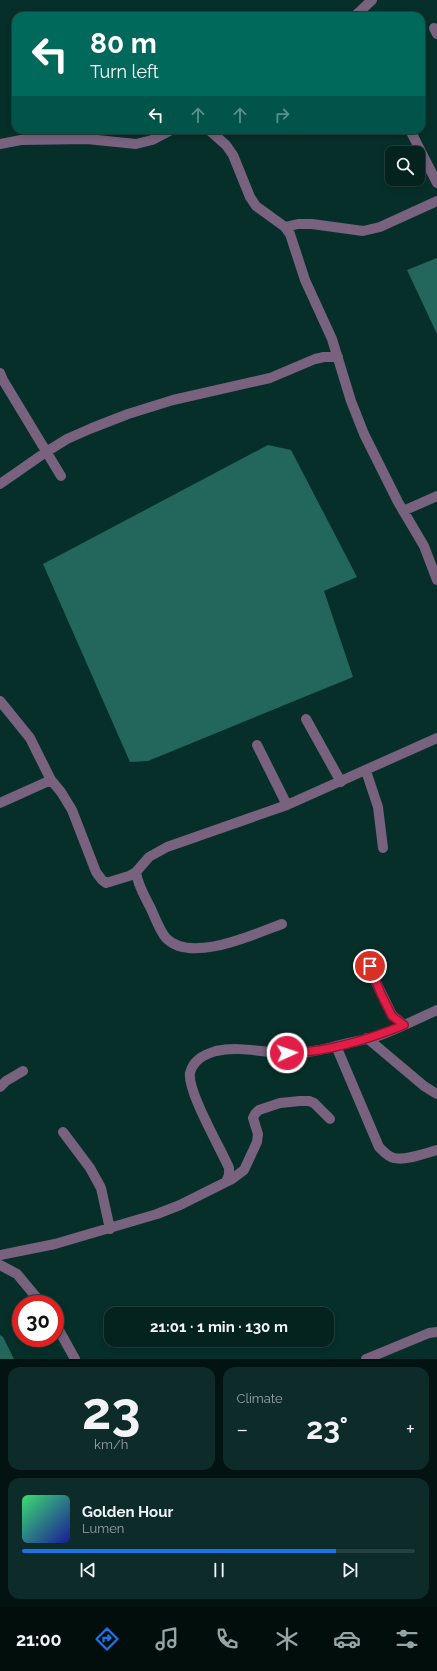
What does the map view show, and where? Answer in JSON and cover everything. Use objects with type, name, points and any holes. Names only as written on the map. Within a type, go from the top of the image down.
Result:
[{"type":"street","points":[[360,12],[372,0]]},
{"type":"street","points":[[0,144],[21,140],[87,139],[136,144],[152,140],[163,134]]},
{"type":"street","points":[[213,134],[233,155],[250,197],[256,206],[285,227],[290,234],[305,280],[328,328],[351,401],[364,434],[403,511],[424,546],[437,580]]},
{"type":"street","points":[[412,134],[437,183]]},
{"type":"street","points":[[285,227],[298,224],[312,224],[363,231],[380,226],[437,201]]},
{"type":"street","points":[[0,484],[67,439],[92,428],[173,400],[270,378],[324,357],[338,357]]},
{"type":"street","points":[[0,373],[61,476]]},
{"type":"street","points":[[403,511],[437,496]]},
{"type":"street","points":[[0,702],[30,738],[51,780],[61,792],[72,810],[96,872],[106,883],[136,872],[150,857],[167,847],[287,805],[437,738]]},
{"type":"street","points":[[306,719],[341,782]]},
{"type":"street","points":[[257,746],[287,805]]},
{"type":"street","points":[[366,771],[378,807],[383,848]]},
{"type":"street","points":[[0,803],[51,780]]},
{"type":"street","points":[[136,872],[138,883],[163,933],[170,941],[177,945],[202,949],[214,947],[282,924]]},
{"type":"street","points":[[370,960],[372,974],[392,1016],[404,1025]]},
{"type":"street","points":[[226,1182],[229,1175],[229,1168],[191,1085],[190,1074],[192,1066],[205,1054],[235,1048],[261,1052],[298,1053],[336,1046],[367,1038],[404,1025],[437,1010]]},
{"type":"street","points":[[367,1038],[424,1086],[437,1094]]},
{"type":"street","points":[[336,1046],[379,1147],[395,1159],[406,1158],[437,1150]]},
{"type":"street","points":[[0,1087],[6,1081],[23,1071]]},
{"type":"street","points":[[0,1255],[55,1244],[157,1214],[180,1205],[226,1182],[244,1170],[257,1142],[257,1128],[253,1118],[259,1110],[280,1103],[309,1101],[330,1119]]},
{"type":"street","points":[[63,1132],[90,1168],[101,1188],[110,1228]]},
{"type":"street","points":[[0,1265],[17,1274],[34,1295]]},
{"type":"street","points":[[366,1359],[429,1333],[437,1332]]},
{"type":"street","points":[[64,1340],[74,1359]]},
{"type":"shaded area","points":[[437,258],[437,334],[407,270]]},
{"type":"shaded area","points":[[268,445],[291,450],[357,577],[324,591],[353,677],[148,761],[130,762],[43,564]]},
{"type":"shaded area","points":[[0,1335],[3,1337],[14,1359],[0,1359]]},
{"type":"route","points":[[287,1053],[319,1050],[375,1037],[404,1025],[392,1016],[372,974],[370,966]]}]
